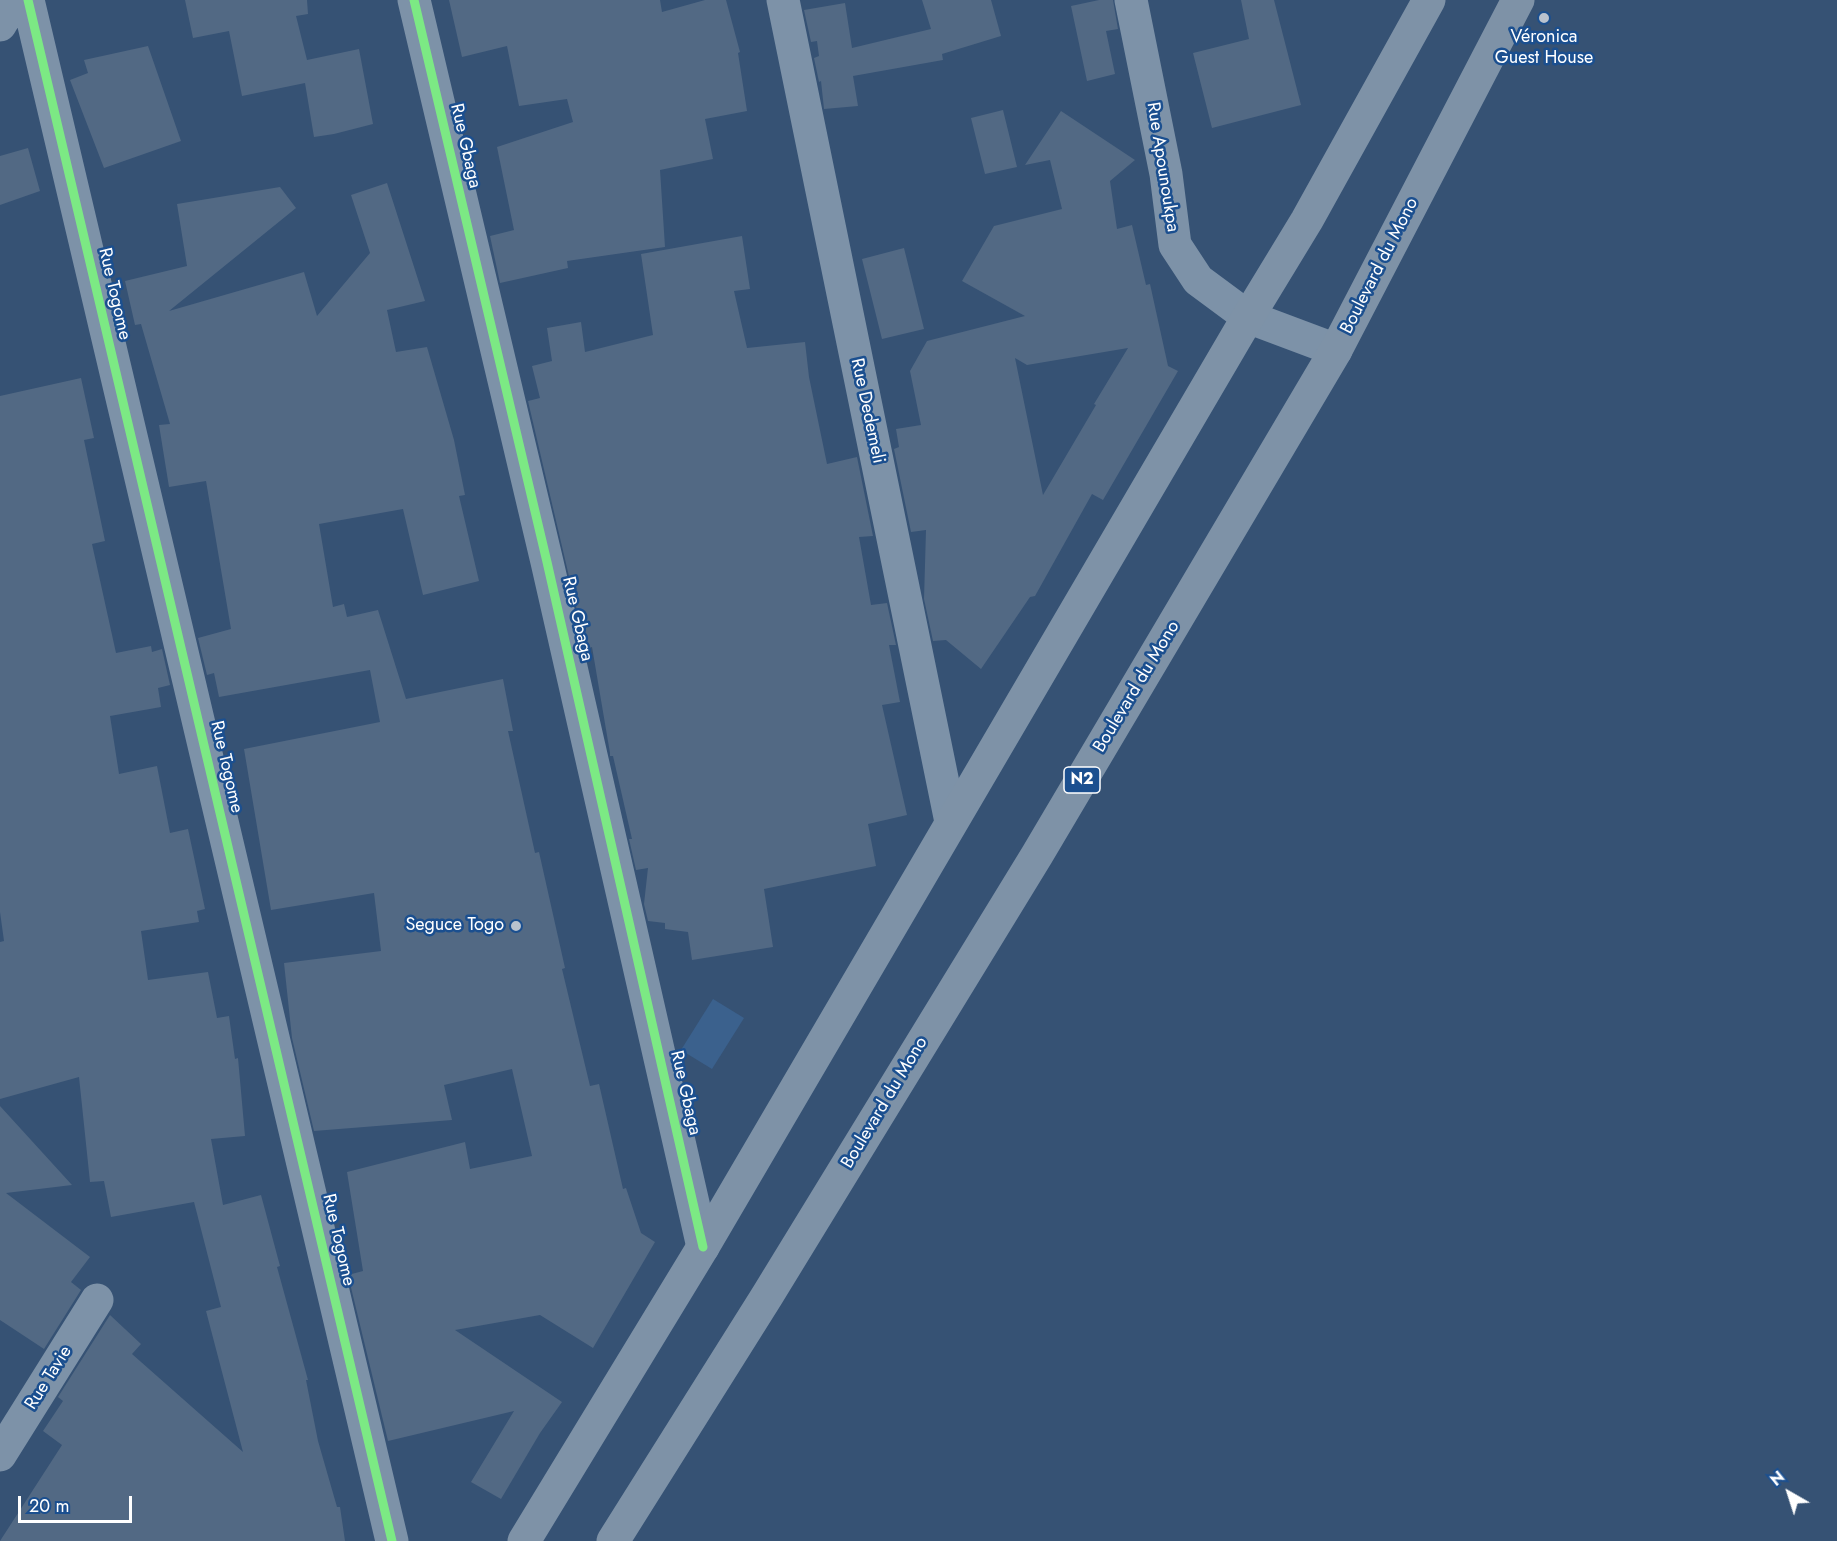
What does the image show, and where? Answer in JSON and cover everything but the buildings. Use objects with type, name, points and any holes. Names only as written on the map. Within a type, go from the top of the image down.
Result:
[{"type":"highway","points":[[524,1541],[703,1247],[1307,220],[1428,0]]},
{"type":"highway","name":"Boulevard du Mono","points":[[613,1541],[767,1296],[1037,855],[1336,350],[1518,0]]},
{"type":"street","points":[[0,24],[15,0]]},
{"type":"street","name":"Rue Togome","points":[[28,0],[392,1541]]},
{"type":"street","name":"Rue Gbaga","points":[[414,0],[547,562],[703,1247]]},
{"type":"street","name":"Rue Dedemeli","points":[[783,0],[951,822]]},
{"type":"street","name":"Rue Apounoukpa","points":[[1131,0],[1166,174],[1175,245],[1198,280],[1248,318],[1336,350]]},
{"type":"street","name":"Rue Tavie","points":[[0,1455],[97,1300]]},
{"type":"water","points":[[713,999],[744,1018],[712,1069],[681,1050]]},
{"type":"cycle path","points":[[28,0],[392,1541]]},
{"type":"cycle path","points":[[414,0],[547,562],[703,1247]]},
{"type":"place","name":"Véronica Guest House","points":[[1544,18]]},
{"type":"place","name":"Seguce Togo","points":[[516,926]]}]
